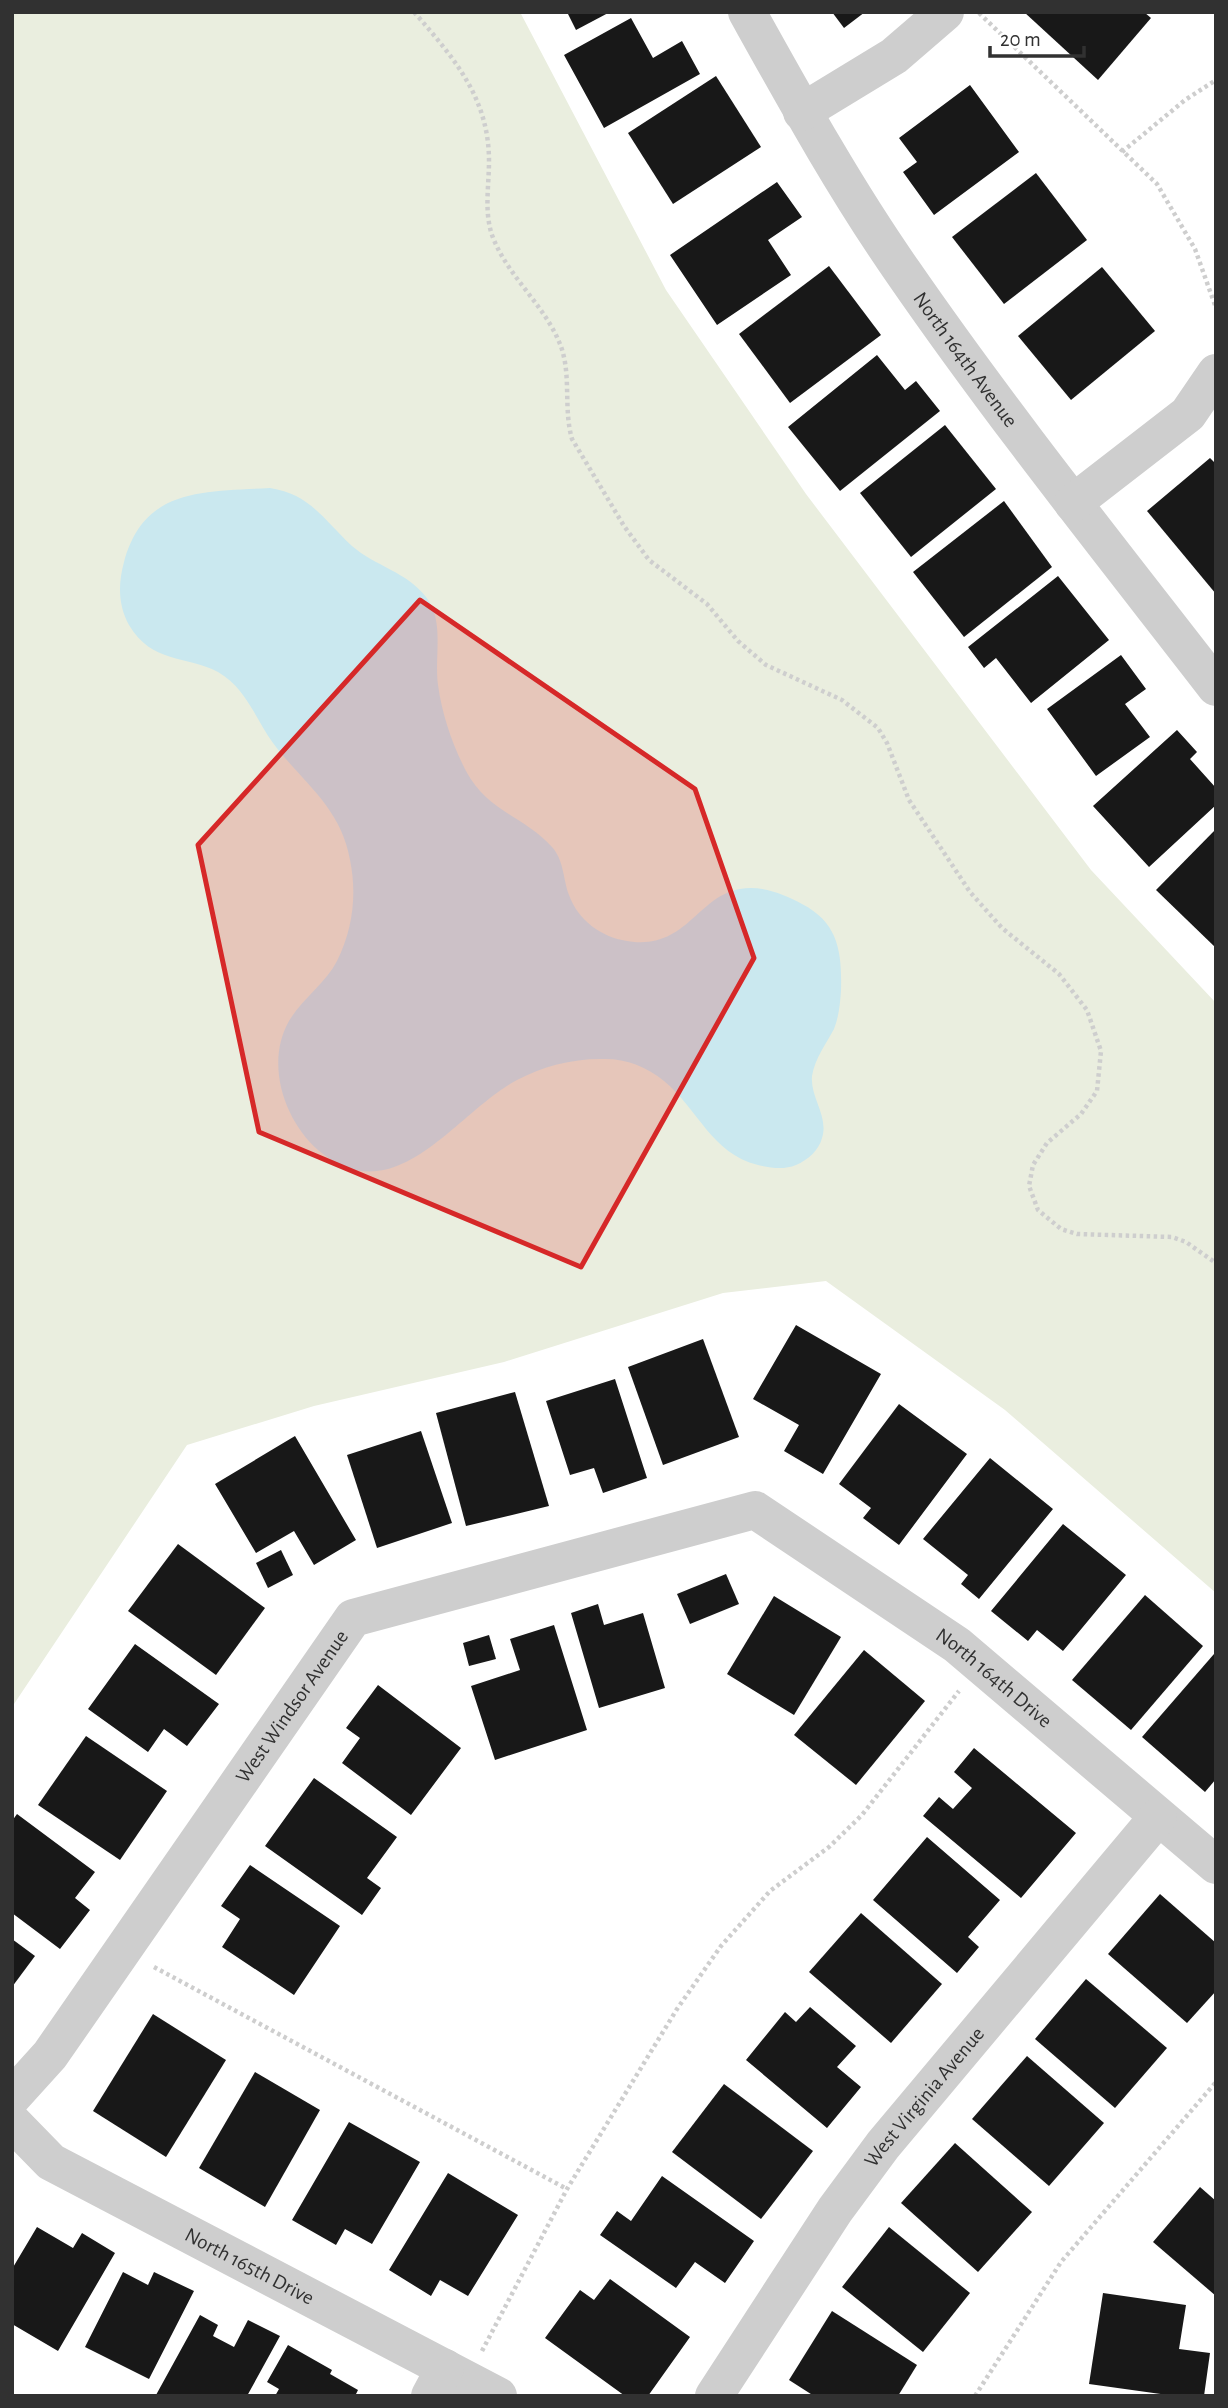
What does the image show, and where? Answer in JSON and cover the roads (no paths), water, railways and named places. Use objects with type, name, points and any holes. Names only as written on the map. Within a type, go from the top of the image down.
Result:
[{"type":"street","name":"North 164th Avenue","points":[[747,12],[803,112],[902,271],[1073,503],[1216,687]]},
{"type":"street","points":[[803,112],[894,56],[945,12]]},
{"type":"street","points":[[1073,503],[1188,414],[1216,373]]},
{"type":"street","name":"North 164th Drive","points":[[755,1510],[957,1645],[1216,1865]]},
{"type":"street","name":"West Windsor Avenue","points":[[12,2097],[50,2055],[353,1618],[755,1510]]},
{"type":"street","name":"West Virginia Avenue","points":[[714,2396],[835,2210],[883,2145],[1158,1816]]},
{"type":"street","name":"North 165th Drive","points":[[12,2122],[51,2162],[461,2385]]},
{"type":"water","points":[[270,488],[284,491],[306,502],[352,546],[410,581],[426,597],[432,606],[437,628],[437,674],[442,707],[452,740],[466,771],[475,785],[495,805],[530,828],[552,847],[561,864],[573,904],[592,926],[608,936],[627,941],[647,942],[664,938],[677,931],[712,901],[725,894],[748,888],[764,889],[788,897],[824,920],[836,940],[839,952],[841,991],[836,1024],[813,1069],[812,1084],[823,1130],[818,1147],[809,1157],[796,1165],[782,1168],[758,1165],[742,1159],[717,1141],[664,1081],[644,1068],[613,1059],[560,1064],[517,1080],[494,1095],[424,1152],[399,1165],[373,1171],[346,1167],[318,1150],[306,1138],[288,1107],[282,1090],[279,1055],[282,1037],[289,1021],[332,969],[347,936],[353,886],[345,841],[329,810],[273,743],[236,686],[218,672],[159,653],[148,646],[129,625],[120,594],[122,570],[133,537],[146,519],[162,507],[180,498],[200,493]]}]
